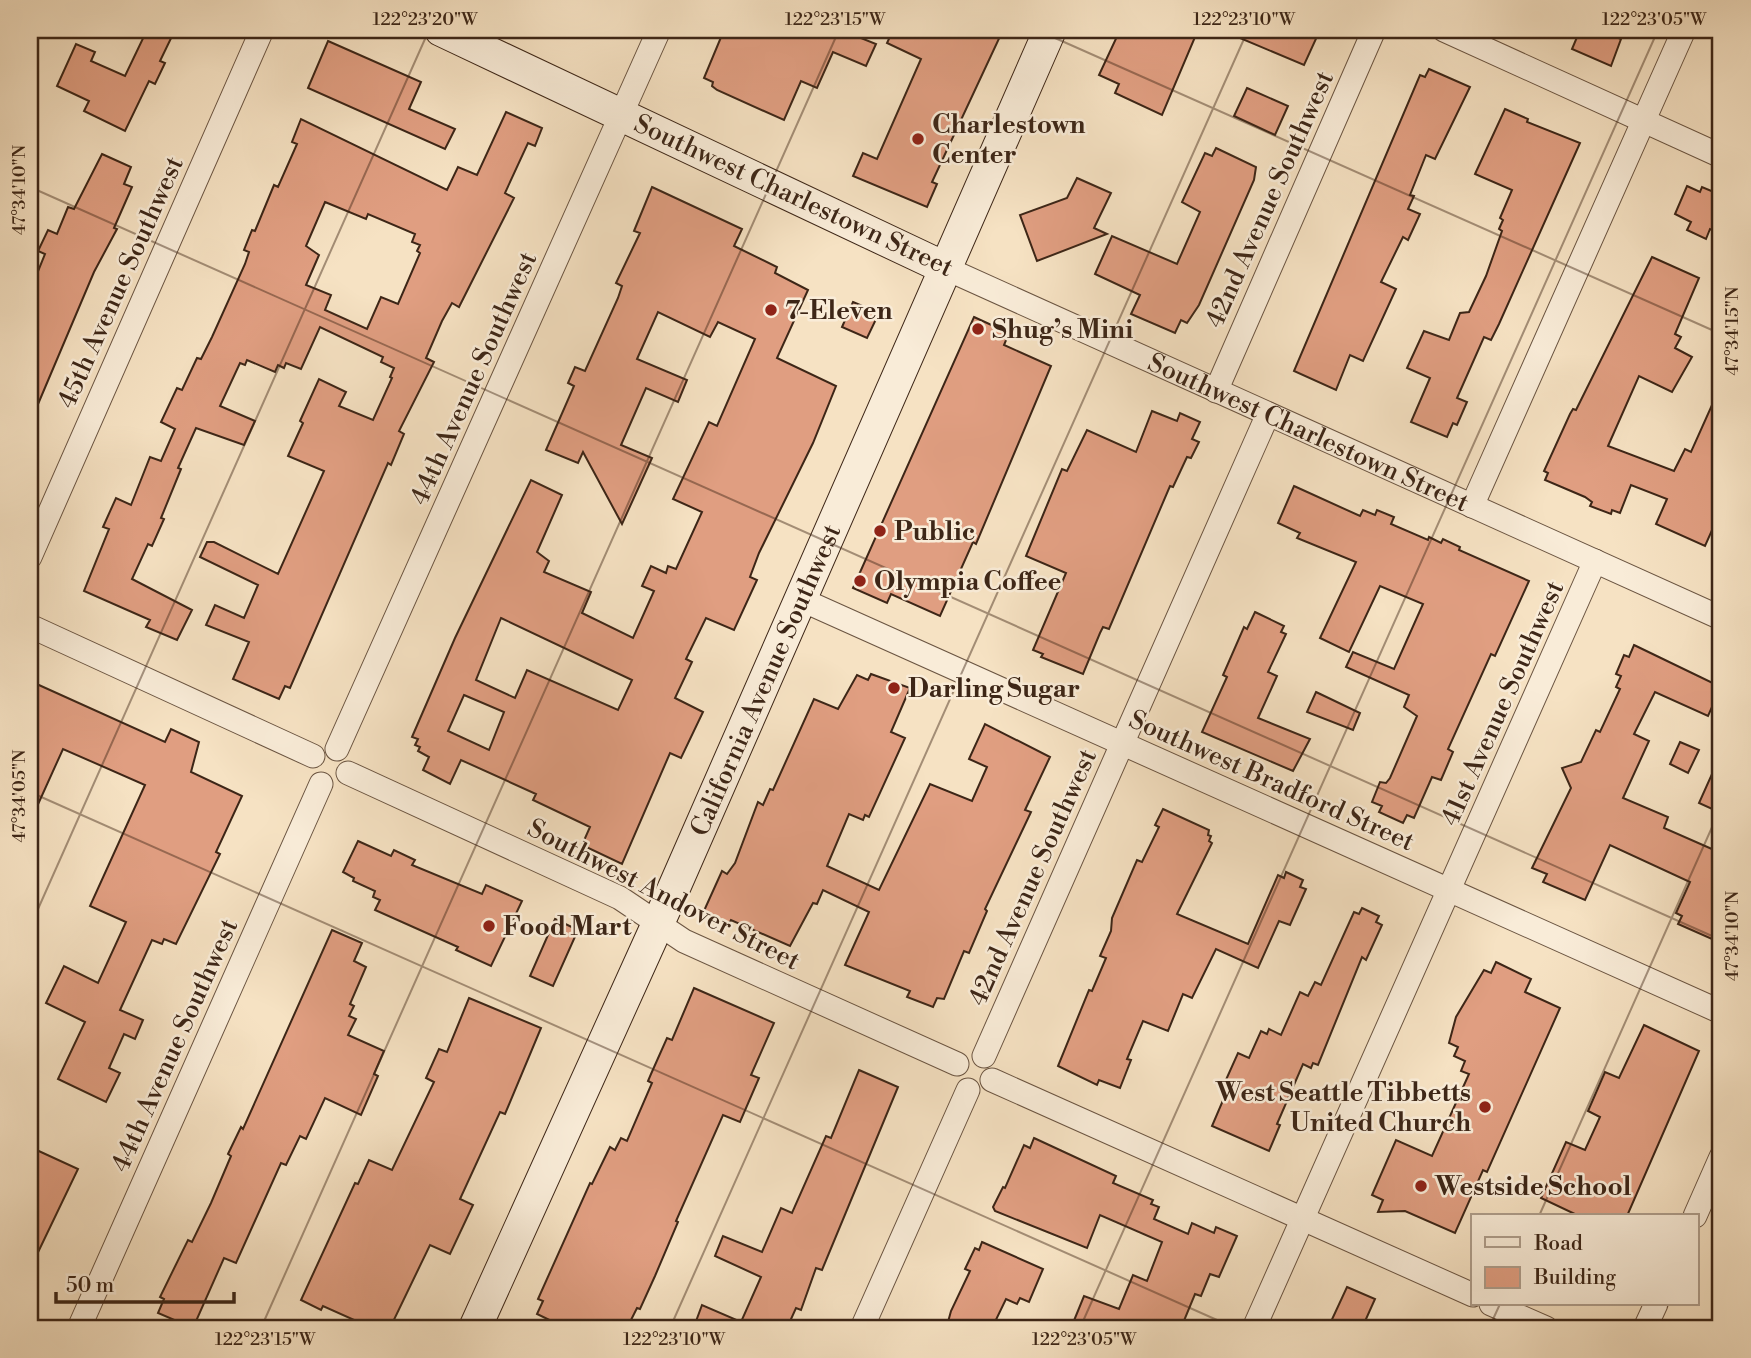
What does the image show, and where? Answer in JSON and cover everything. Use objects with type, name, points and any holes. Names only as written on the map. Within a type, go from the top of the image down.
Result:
[{"type":"main road","name":"Southwest Charlestown Street","points":[[441,30],[945,268]]},
{"type":"main road","name":"California Avenue Southwest","points":[[475,1328],[658,923],[1050,30]]},
{"type":"street","name":"45th Avenue Southwest","points":[[30,557],[262,30]]},
{"type":"street","name":"44th Avenue Southwest","points":[[337,748],[659,30]]},
{"type":"street","name":"42nd Avenue Southwest","points":[[1216,391],[1374,30]]},
{"type":"street","points":[[1444,30],[1721,156]]},
{"type":"street","points":[[1472,506],[1684,30]]},
{"type":"street","name":"Southwest Charlestown Street","points":[[945,268],[1721,618]]},
{"type":"street","name":"42nd Avenue Southwest","points":[[984,1056],[1268,414]]},
{"type":"street","name":"41st Avenue Southwest","points":[[1254,1328],[1595,561]]},
{"type":"street","name":"Southwest Bradford Street","points":[[800,598],[1721,1012]]},
{"type":"street","points":[[30,625],[313,756]]},
{"type":"street","points":[[323,748],[337,748],[346,756],[348,773],[336,785],[321,784],[311,773],[313,756],[323,748]]},
{"type":"street","name":"Southwest Andover Street","points":[[348,773],[620,898],[684,941],[957,1064]]},
{"type":"street","name":"44th Avenue Southwest","points":[[79,1328],[321,784]]},
{"type":"street","points":[[967,1054],[984,1056],[993,1069],[992,1080],[981,1090],[968,1090],[956,1079],[957,1064],[967,1054]]},
{"type":"street","points":[[992,1080],[1471,1294]]},
{"type":"street","points":[[862,1328],[968,1090]]},
{"type":"street","points":[[1696,1214],[1721,1157]]},
{"type":"street","points":[[1496,1306],[1546,1328]]},
{"type":"street","points":[[1645,1328],[1655,1306]]},
{"type":"building","points":[[147,30],[175,30],[160,61],[165,63],[155,84],[149,81],[125,131],[84,111],[89,101],[57,86],[76,44],[95,52],[91,61],[125,76]]},
{"type":"building","points":[[724,30],[841,30],[876,44],[866,66],[833,52],[817,88],[801,81],[784,120],[717,90],[712,86],[713,82],[704,78]]},
{"type":"building","name":"Charlestown Center","points":[[893,30],[1003,30],[932,182],[937,184],[927,207],[853,176],[863,153],[877,159],[921,59],[887,43]]},
{"type":"building","points":[[1120,30],[1198,30],[1162,115],[1115,93],[1119,84],[1099,75]]},
{"type":"building","points":[[1221,30],[1320,30],[1304,65]]},
{"type":"building","points":[[1580,30],[1599,30],[1621,39],[1611,66],[1572,49]]},
{"type":"building","points":[[328,41],[421,82],[409,109],[455,129],[445,149],[308,88]]},
{"type":"building","points":[[1429,69],[1470,87],[1435,159],[1426,155],[1410,195],[1414,196],[1408,209],[1420,214],[1408,240],[1403,237],[1381,282],[1396,289],[1363,361],[1350,355],[1336,390],[1294,371],[1420,75],[1425,77]]},
{"type":"building","points":[[1247,88],[1288,106],[1275,135],[1234,116]]},
{"type":"building","points":[[1505,109],[1528,119],[1527,122],[1580,143],[1499,324],[1491,340],[1484,337],[1457,398],[1467,402],[1457,425],[1453,423],[1447,437],[1411,422],[1430,378],[1407,368],[1424,331],[1449,340],[1460,313],[1469,312],[1486,276],[1502,231],[1499,229],[1503,220],[1500,218],[1512,190],[1475,174]]},
{"type":"building","points":[[506,112],[542,128],[535,146],[528,143],[505,193],[514,198],[459,307],[452,303],[442,321],[426,358],[434,362],[399,431],[404,434],[391,465],[388,463],[290,688],[285,686],[279,699],[233,679],[249,642],[206,625],[215,605],[244,618],[258,585],[200,557],[207,542],[214,542],[278,574],[324,471],[288,456],[319,379],[346,392],[339,406],[373,420],[394,368],[381,362],[383,357],[320,327],[301,369],[286,363],[284,368],[278,365],[275,372],[247,360],[245,365],[240,363],[220,406],[255,421],[244,445],[196,428],[178,468],[181,469],[161,518],[164,519],[152,546],[148,544],[132,579],[192,610],[177,640],[146,627],[150,620],[84,591],[109,529],[103,527],[116,498],[131,505],[150,457],[161,461],[175,429],[161,422],[177,388],[182,390],[197,358],[201,359],[212,337],[245,264],[249,252],[244,250],[252,230],[255,231],[274,185],[278,187],[297,144],[292,142],[301,119],[447,190],[458,167],[477,175]],"holes":[[[325,202],[366,219],[368,214],[415,234],[412,242],[420,245],[417,251],[420,253],[398,304],[381,297],[367,329],[325,310],[331,295],[306,285],[319,255],[306,246]]]},
{"type":"building","points":[[1216,148],[1256,167],[1254,180],[1199,305],[1187,323],[1181,320],[1175,333],[1131,314],[1140,295],[1095,274],[1112,236],[1177,264],[1200,212],[1182,202],[1205,153],[1212,156]]},
{"type":"building","points":[[102,154],[131,167],[124,184],[132,187],[114,228],[117,229],[94,272],[30,423],[30,291],[45,254],[38,251],[48,230],[57,234],[68,207],[74,209]]},
{"type":"building","points":[[1077,178],[1111,193],[1094,228],[1107,234],[1037,261],[1020,215],[1067,198]]},
{"type":"building","points":[[1687,186],[1700,192],[1702,187],[1721,195],[1721,234],[1710,229],[1706,239],[1687,230],[1691,222],[1675,214]]},
{"type":"building","points":[[652,187],[742,229],[734,246],[777,267],[775,273],[808,290],[777,358],[836,386],[813,443],[759,553],[750,577],[757,580],[734,630],[706,618],[686,659],[692,662],[675,698],[703,712],[681,758],[670,753],[622,864],[582,845],[590,827],[533,800],[536,794],[461,760],[450,784],[423,770],[429,757],[418,751],[420,747],[415,745],[418,739],[412,737],[455,638],[531,480],[562,495],[537,552],[549,561],[544,572],[591,592],[582,613],[633,638],[654,591],[642,586],[651,566],[666,573],[668,566],[676,569],[702,512],[673,499],[709,422],[717,426],[755,339],[718,322],[710,337],[658,312],[637,359],[687,380],[678,402],[646,388],[621,445],[652,458],[622,524],[583,452],[578,463],[546,450],[574,386],[568,383],[575,367],[585,371],[618,298],[622,286],[616,283],[640,233],[634,231]],"holes":[[[501,618],[632,680],[618,710],[527,670],[515,698],[476,680]],[[464,695],[504,712],[489,750],[448,731]]]},
{"type":"building","points":[[1652,257],[1699,278],[1675,334],[1681,337],[1675,348],[1692,357],[1672,392],[1639,376],[1608,446],[1674,471],[1685,449],[1691,452],[1721,385],[1721,510],[1705,546],[1656,524],[1667,499],[1631,485],[1620,513],[1612,510],[1611,514],[1590,506],[1592,502],[1585,497],[1545,480],[1548,473],[1544,471],[1570,414],[1573,409],[1576,410]]},
{"type":"building","name":"7-Eleven","points":[[853,302],[879,313],[867,338],[842,327]]},
{"type":"building","points":[[974,317],[1009,333],[1004,345],[1051,366],[976,544],[973,542],[940,616],[891,594],[887,603],[853,588]]},
{"type":"building","points":[[1152,411],[1177,421],[1180,413],[1200,422],[1192,439],[1199,442],[1191,458],[1187,457],[1173,487],[1170,486],[1109,629],[1103,627],[1083,674],[1041,657],[1043,654],[1033,650],[1066,573],[1026,556],[1062,469],[1067,471],[1087,430],[1136,452]]},
{"type":"building","points":[[1294,486],[1360,516],[1363,510],[1375,515],[1377,510],[1394,517],[1391,524],[1428,540],[1429,537],[1441,543],[1443,539],[1460,547],[1459,550],[1529,581],[1495,656],[1491,654],[1448,749],[1453,752],[1441,780],[1432,777],[1414,818],[1407,815],[1403,823],[1379,812],[1382,806],[1372,802],[1380,782],[1386,783],[1390,778],[1417,716],[1404,707],[1409,695],[1346,667],[1353,652],[1394,669],[1423,604],[1380,586],[1349,652],[1320,638],[1356,562],[1297,538],[1300,533],[1278,523]]},
{"type":"building","points":[[1255,612],[1284,626],[1281,632],[1286,634],[1268,672],[1277,676],[1258,718],[1310,739],[1293,771],[1202,732],[1227,677],[1223,675],[1244,627],[1247,629]]},
{"type":"building","points":[[1634,645],[1721,687],[1708,716],[1655,692],[1634,734],[1649,741],[1623,798],[1668,817],[1664,828],[1721,853],[1721,943],[1678,924],[1682,916],[1676,913],[1690,882],[1610,845],[1585,900],[1543,882],[1547,874],[1532,868],[1571,788],[1562,768],[1581,762],[1596,730],[1600,732],[1620,689],[1616,687],[1621,676],[1616,674],[1624,655],[1629,657]]},
{"type":"building","points":[[871,674],[910,688],[891,732],[905,738],[869,817],[865,815],[863,820],[849,814],[827,866],[879,890],[930,784],[972,801],[987,767],[969,759],[985,724],[1050,757],[1025,810],[1031,812],[985,909],[987,911],[969,953],[964,951],[944,999],[937,998],[933,1007],[907,997],[910,991],[845,965],[869,912],[823,890],[790,946],[731,920],[729,924],[703,913],[722,871],[727,874],[735,863],[758,802],[763,805],[770,789],[773,790],[814,699],[838,709],[857,675],[868,680]]},
{"type":"building","points":[[30,681],[165,742],[171,729],[199,742],[191,772],[242,796],[216,852],[220,854],[176,944],[164,939],[162,944],[152,940],[120,1010],[143,1020],[135,1039],[124,1034],[109,1068],[120,1073],[106,1102],[58,1079],[85,1022],[46,1003],[64,966],[98,983],[126,922],[90,906],[145,785],[63,749],[30,822]]},
{"type":"building","points":[[1316,692],[1360,713],[1353,730],[1307,712]]},
{"type":"building","points":[[1680,742],[1699,750],[1688,773],[1670,764]]},
{"type":"building","points":[[1721,754],[1721,813],[1699,803]]},
{"type":"building","points":[[1163,809],[1209,830],[1209,841],[1212,843],[1177,914],[1248,944],[1278,875],[1284,878],[1286,872],[1303,880],[1300,887],[1306,889],[1290,925],[1279,921],[1258,968],[1216,949],[1192,998],[1183,994],[1168,1031],[1143,1021],[1127,1059],[1131,1060],[1120,1088],[1099,1080],[1097,1085],[1058,1066],[1089,990],[1092,991],[1106,958],[1100,956],[1111,931],[1112,918],[1137,860],[1142,862],[1159,827],[1155,825]]},
{"type":"building","points":[[358,841],[391,856],[394,850],[415,860],[412,865],[482,894],[486,885],[522,901],[491,966],[456,950],[458,947],[375,910],[380,900],[373,897],[375,891],[353,881],[354,878],[343,872]]},
{"type":"building","points":[[1362,908],[1379,916],[1376,922],[1382,925],[1366,960],[1362,957],[1318,1065],[1313,1063],[1311,1068],[1303,1064],[1277,1124],[1280,1125],[1269,1151],[1212,1126],[1230,1084],[1225,1082],[1238,1053],[1249,1058],[1261,1031],[1267,1034],[1269,1029],[1281,1035],[1300,992],[1308,996],[1315,982],[1321,985],[1354,912],[1359,914]]},
{"type":"building","points":[[555,919],[578,930],[553,986],[530,976]]},
{"type":"building","points":[[332,930],[362,943],[354,961],[366,967],[350,1004],[354,1006],[349,1016],[356,1019],[348,1035],[384,1051],[374,1074],[378,1076],[361,1115],[325,1098],[306,1139],[300,1136],[286,1165],[281,1163],[236,1263],[224,1258],[193,1328],[158,1313],[164,1299],[160,1297],[188,1240],[192,1242],[211,1203],[231,1156],[228,1154],[241,1127],[243,1129]]},
{"type":"building","name":"West Seattle Tibbetts United Church","points":[[1496,962],[1531,979],[1525,992],[1560,1008],[1487,1172],[1483,1170],[1455,1233],[1405,1211],[1378,1212],[1383,1200],[1372,1195],[1396,1140],[1432,1156],[1469,1074],[1461,1071],[1465,1061],[1454,1056],[1458,1047],[1449,1043],[1456,1017],[1484,970],[1491,973]]},
{"type":"building","points":[[694,988],[774,1023],[751,1075],[759,1078],[740,1122],[723,1115],[655,1276],[640,1309],[637,1308],[627,1328],[566,1328],[537,1314],[543,1301],[538,1299],[590,1183],[592,1184],[610,1147],[615,1150],[621,1138],[627,1141],[652,1083],[648,1081],[651,1074],[667,1038],[672,1040]]},
{"type":"building","points":[[469,998],[541,1028],[505,1114],[500,1112],[460,1199],[473,1205],[450,1254],[430,1245],[390,1328],[372,1328],[323,1306],[321,1310],[301,1300],[355,1183],[358,1184],[369,1160],[392,1170],[434,1082],[426,1078],[439,1049],[447,1052]]},
{"type":"building","points":[[1644,1025],[1699,1051],[1628,1214],[1575,1214],[1541,1198],[1566,1142],[1585,1150],[1600,1117],[1588,1111],[1605,1072],[1619,1078]]},
{"type":"building","points":[[859,1070],[898,1087],[822,1270],[816,1268],[801,1310],[796,1308],[787,1328],[704,1328],[695,1324],[702,1305],[741,1322],[761,1277],[715,1256],[723,1236],[762,1252],[781,1208],[792,1213],[826,1136],[831,1138]]},
{"type":"building","points":[[1034,1138],[1116,1176],[1113,1183],[1153,1200],[1151,1204],[1159,1207],[1154,1219],[1188,1234],[1192,1223],[1214,1233],[1216,1227],[1237,1236],[1219,1277],[1210,1274],[1201,1296],[1195,1294],[1181,1328],[1087,1328],[1073,1323],[1084,1296],[1119,1309],[1133,1275],[1147,1281],[1162,1242],[1100,1215],[1087,1248],[995,1211],[993,1207],[1003,1187],[1005,1188],[1024,1145],[1030,1148]]},
{"type":"building","points":[[30,1147],[78,1169],[30,1269]]},
{"type":"building","points":[[982,1242],[1043,1269],[1029,1302],[1020,1298],[1017,1304],[1006,1299],[992,1328],[963,1328],[948,1322],[970,1271],[965,1269],[975,1248],[979,1250]]},
{"type":"building","points":[[1347,1287],[1375,1299],[1362,1328],[1328,1328]]},
{"type":"place","name":"Charlestown Center","points":[[918,139]]},
{"type":"place","name":"7-Eleven","points":[[771,310]]},
{"type":"place","name":"Shug’s Mini","points":[[978,329]]},
{"type":"place","name":"Public","points":[[880,531]]},
{"type":"place","name":"Olympia Coffee","points":[[860,581]]},
{"type":"place","name":"Darling Sugar","points":[[894,688]]},
{"type":"place","name":"Food Mart","points":[[489,926]]},
{"type":"place","name":"West Seattle Tibbetts United Church","points":[[1485,1107]]},
{"type":"place","name":"Westside School","points":[[1421,1186]]}]
